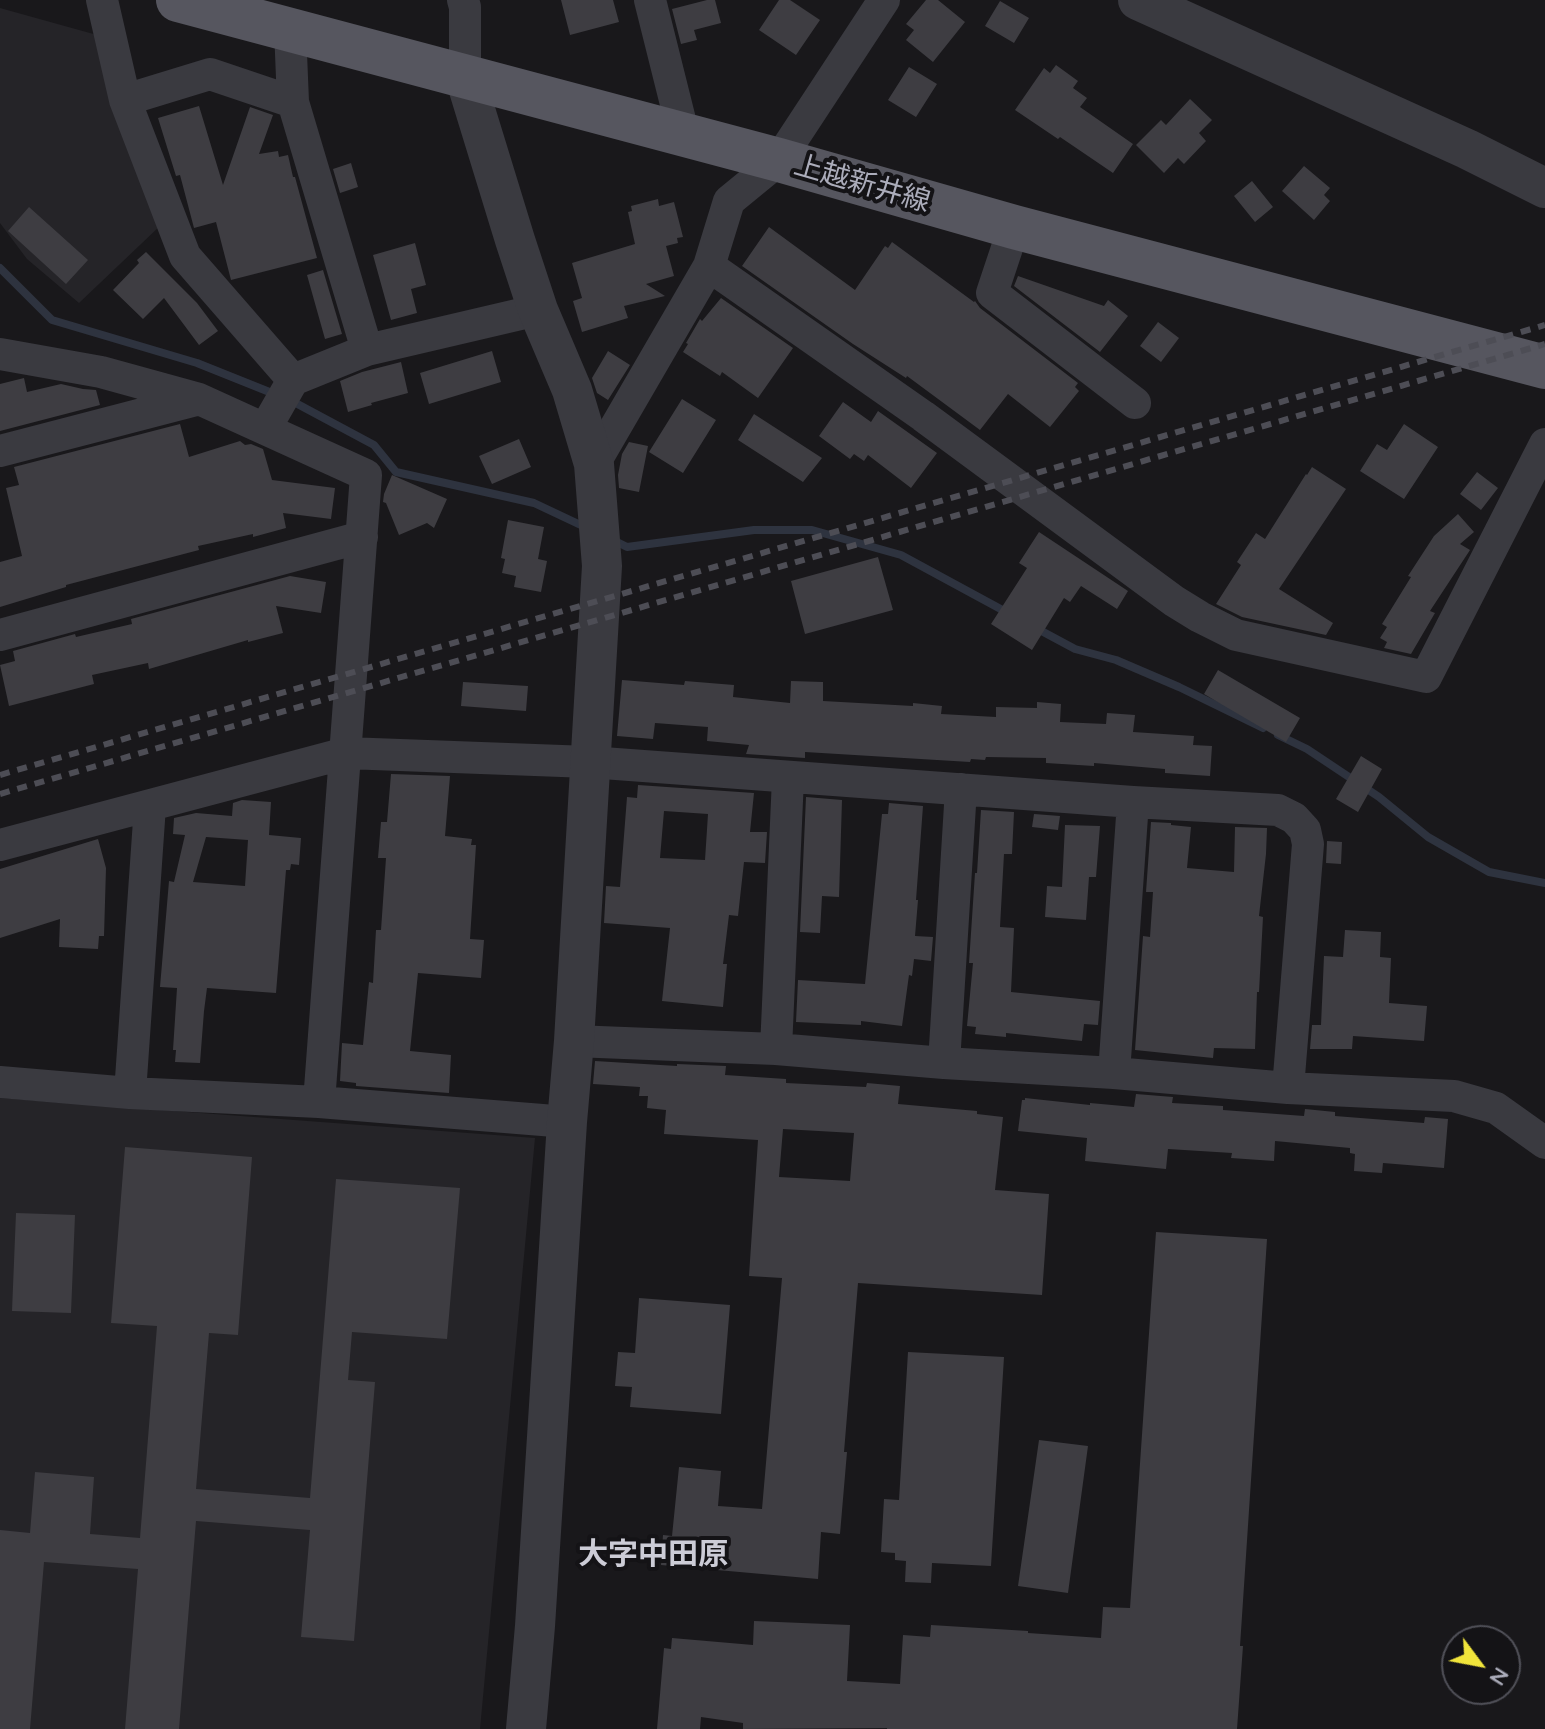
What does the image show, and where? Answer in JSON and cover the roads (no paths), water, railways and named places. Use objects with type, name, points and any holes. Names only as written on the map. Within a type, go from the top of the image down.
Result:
[{"type":"main road","name":"上越新井線","points":[[178,0],[234,7],[290,29],[779,160],[1014,227],[1545,367]]},
{"type":"street","points":[[102,0],[125,100],[185,256],[292,381]]},
{"type":"street","points":[[650,0],[684,136]]},
{"type":"street","points":[[594,464],[709,266],[729,201],[779,160],[884,0]]},
{"type":"street","points":[[1138,0],[1467,149],[1545,188]]},
{"type":"street","points":[[472,2],[465,77],[538,310],[572,390],[594,464],[602,566],[574,1041],[526,1729]]},
{"type":"street","points":[[290,29],[293,102],[367,350]]},
{"type":"street","points":[[125,100],[210,74],[293,102]]},
{"type":"street","points":[[1014,227],[992,293],[1135,403]]},
{"type":"street","points":[[709,266],[923,416],[1200,617],[1236,635],[1426,677],[1545,444]]},
{"type":"street","points":[[270,421],[292,381],[367,350],[538,310]]},
{"type":"street","points":[[0,354],[101,372],[270,421],[366,475],[319,1102]]},
{"type":"street","points":[[0,451],[199,399]]},
{"type":"street","points":[[0,635],[362,537]]},
{"type":"street","points":[[0,845],[346,753],[589,762],[1278,810],[1294,818],[1305,830],[1308,844],[1288,1088]]},
{"type":"street","points":[[776,1049],[788,778]]},
{"type":"street","points":[[944,1063],[961,789]]},
{"type":"street","points":[[1114,1073],[1133,802]]},
{"type":"street","points":[[130,1093],[150,806]]},
{"type":"street","points":[[574,1041],[776,1049],[1288,1088],[1454,1096],[1496,1108],[1545,1143]]},
{"type":"street","points":[[0,1082],[130,1093],[319,1102],[567,1122]]},
{"type":"waterway","points":[[0,268],[52,320],[197,363],[277,395]]},
{"type":"waterway","points":[[290,400],[374,445],[396,472],[534,503],[587,528]]},
{"type":"waterway","points":[[611,539],[627,547],[754,530],[812,530],[901,555],[1008,613]]},
{"type":"waterway","points":[[1034,627],[1075,649],[1116,660],[1179,687],[1263,728]]},
{"type":"waterway","points":[[1278,735],[1307,749],[1379,797],[1428,837],[1489,872],[1545,883]]},
{"type":"railway","points":[[0,775],[1545,325]]},
{"type":"railway","points":[[0,794],[1545,344]]},
{"type":"district","name":"大字中田原","points":[[653,1555]]}]
